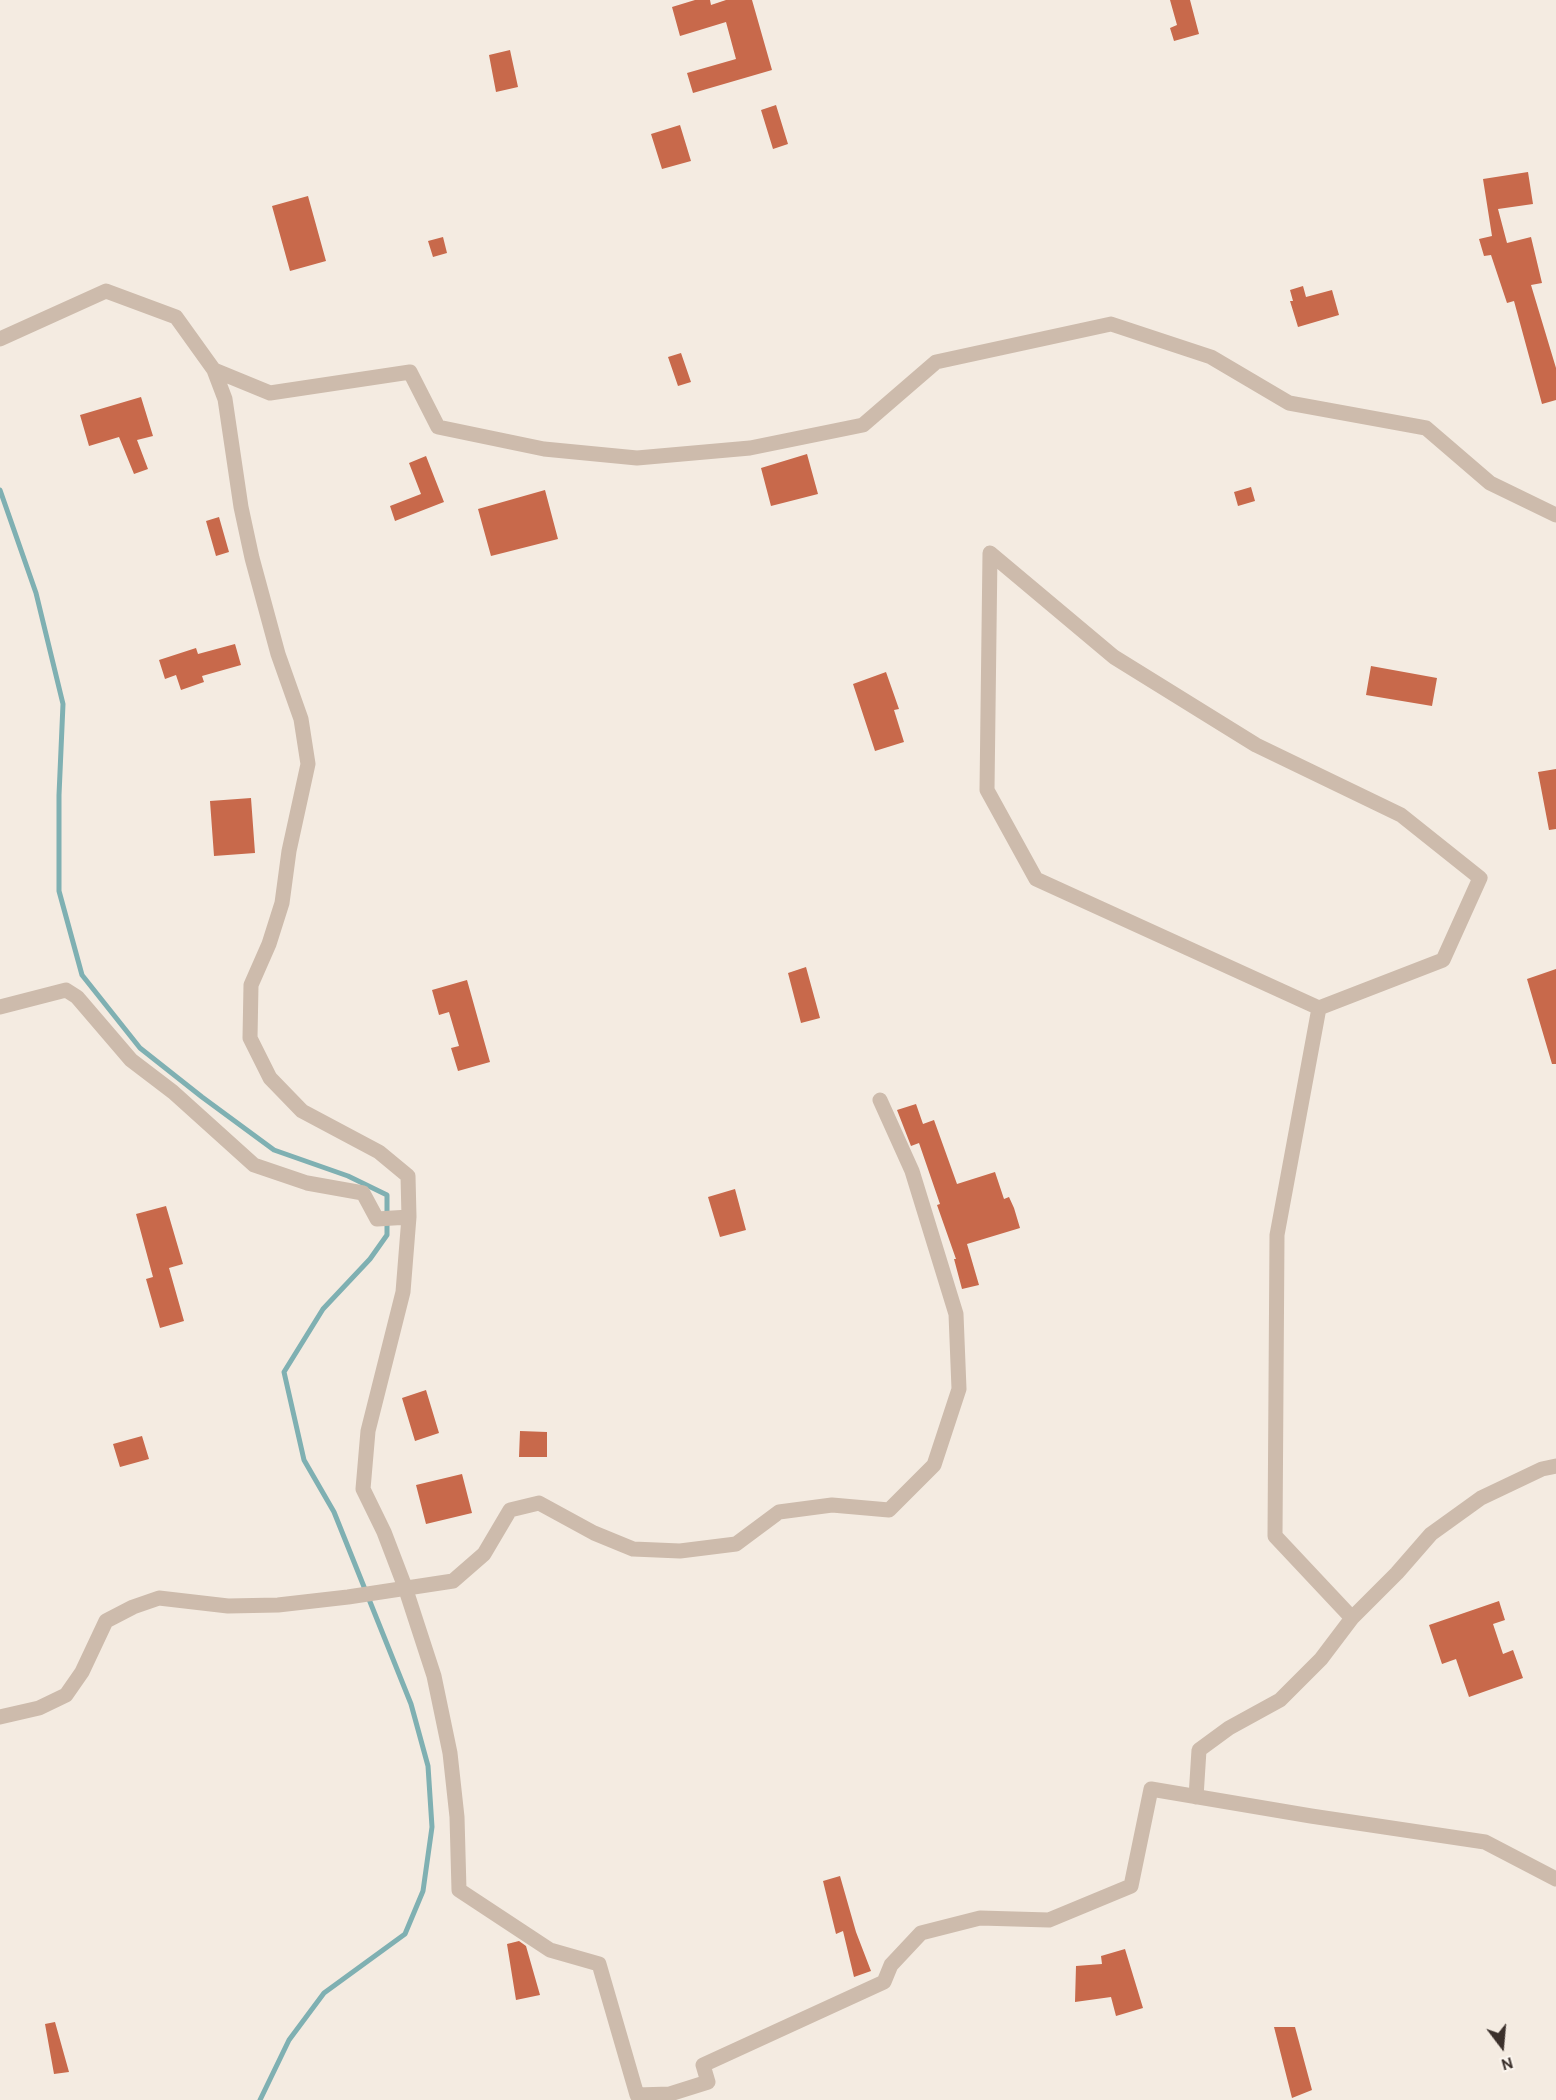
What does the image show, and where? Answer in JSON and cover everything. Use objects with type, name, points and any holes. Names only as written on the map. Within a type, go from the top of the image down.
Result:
[{"type":"street","points":[[0,339],[105,291],[176,317],[214,370],[225,399],[241,507],[252,558],[278,654],[301,719],[308,764],[289,851],[282,903],[269,944],[251,985],[250,1038],[270,1078],[302,1111],[379,1152],[408,1176],[409,1218],[403,1292],[368,1431],[363,1489],[384,1532],[405,1587],[434,1676],[450,1753],[457,1817],[459,1890],[550,1950],[600,1964],[637,2095],[670,2094],[708,2082],[703,2066],[884,1982],[891,1965],[921,1933],[980,1918],[1049,1920],[1131,1886],[1151,1789],[1485,1842],[1556,1879]]},
{"type":"street","points":[[214,370],[270,393],[410,372],[438,427],[544,449],[637,458],[750,448],[863,425],[936,362],[1112,324],[1211,357],[1289,403],[1426,428],[1490,483],[1556,515]]},
{"type":"street","points":[[990,553],[1114,657],[1256,745],[1401,815],[1480,878],[1443,960],[1319,1008],[1036,879],[987,790],[990,553]]},
{"type":"street","points":[[0,1007],[66,990],[77,997],[131,1060],[173,1092],[254,1165],[307,1184],[363,1193],[376,1219],[409,1218]]},
{"type":"street","points":[[1319,1008],[1277,1234],[1275,1536],[1352,1618]]},
{"type":"street","points":[[0,1717],[39,1708],[66,1695],[82,1672],[106,1622],[133,1607],[159,1598],[228,1606],[278,1605],[453,1581],[484,1554],[510,1510],[539,1503],[594,1533],[633,1549],[680,1551],[736,1544],[779,1512],[832,1505],[889,1510],[934,1465],[959,1389],[956,1314],[912,1171],[880,1100]]},
{"type":"street","points":[[1196,1797],[1199,1750],[1229,1728],[1280,1701],[1321,1659],[1352,1618],[1397,1573],[1431,1534],[1481,1498],[1542,1469],[1556,1466]]},
{"type":"building","points":[[695,0],[710,0],[711,5],[726,0],[752,0],[772,70],[693,93],[687,73],[736,59],[726,22],[680,36],[672,7]]},
{"type":"building","points":[[1170,0],[1190,0],[1199,34],[1174,41],[1170,28],[1177,25]]},
{"type":"building","points":[[510,50],[518,87],[496,92],[489,55]]},
{"type":"building","points":[[776,105],[788,144],[773,149],[761,110]]},
{"type":"building","points":[[680,125],[691,161],[662,169],[651,134]]},
{"type":"building","points":[[1528,172],[1533,204],[1498,209],[1507,243],[1531,237],[1542,283],[1531,285],[1556,368],[1556,400],[1542,404],[1514,301],[1507,303],[1491,255],[1484,256],[1479,239],[1492,236],[1483,179]]},
{"type":"building","points":[[308,196],[326,261],[290,271],[272,206]]},
{"type":"building","points":[[443,237],[447,253],[433,257],[428,241]]},
{"type":"building","points":[[1303,286],[1306,297],[1332,290],[1339,315],[1298,327],[1290,301],[1293,301],[1290,290]]},
{"type":"building","points":[[681,353],[691,382],[678,386],[668,357]]},
{"type":"building","points":[[141,397],[153,436],[137,440],[148,469],[134,474],[119,437],[89,446],[80,415]]},
{"type":"building","points":[[807,454],[818,494],[771,506],[761,468]]},
{"type":"building","points":[[426,456],[444,502],[395,521],[390,506],[421,494],[409,463]]},
{"type":"building","points":[[1251,487],[1255,501],[1238,506],[1234,492]]},
{"type":"building","points":[[545,490],[558,539],[491,556],[478,509]]},
{"type":"building","points":[[219,517],[229,552],[216,556],[206,521]]},
{"type":"building","points":[[235,644],[241,665],[202,676],[204,682],[181,690],[176,675],[165,679],[159,660],[196,648],[198,654]]},
{"type":"building","points":[[1371,666],[1437,678],[1432,706],[1366,695]]},
{"type":"building","points":[[886,672],[899,709],[894,710],[904,742],[875,751],[853,684]]},
{"type":"building","points":[[1556,769],[1556,829],[1549,830],[1538,772]]},
{"type":"building","points":[[251,798],[255,853],[214,856],[210,801]]},
{"type":"building","points":[[806,967],[820,1018],[801,1023],[788,973]]},
{"type":"building","points":[[1556,969],[1556,1064],[1552,1064],[1527,979]]},
{"type":"building","points":[[467,980],[490,1062],[458,1071],[451,1048],[459,1046],[449,1012],[439,1015],[432,990]]},
{"type":"building","points":[[916,1104],[923,1124],[934,1120],[957,1184],[995,1172],[1004,1199],[1009,1197],[1014,1208],[1020,1228],[967,1244],[979,1285],[962,1289],[954,1259],[956,1259],[937,1205],[940,1204],[919,1143],[911,1146],[897,1110]]},
{"type":"building","points":[[735,1189],[746,1230],[720,1237],[708,1197]]},
{"type":"building","points":[[166,1206],[183,1264],[169,1268],[184,1321],[160,1328],[146,1279],[153,1277],[136,1214]]},
{"type":"building","points":[[426,1390],[439,1433],[415,1441],[402,1398]]},
{"type":"building","points":[[520,1431],[547,1432],[547,1457],[519,1457]]},
{"type":"building","points":[[142,1436],[149,1459],[120,1467],[113,1444]]},
{"type":"building","points":[[462,1474],[472,1513],[426,1524],[416,1485]]},
{"type":"building","points":[[1499,1601],[1505,1620],[1493,1624],[1503,1654],[1513,1650],[1523,1678],[1469,1697],[1456,1659],[1442,1664],[1429,1625]]},
{"type":"building","points":[[840,1876],[856,1932],[871,1971],[854,1977],[843,1931],[836,1934],[823,1881]]},
{"type":"building","points":[[519,1941],[526,1946],[540,1995],[516,2000],[507,1944]]},
{"type":"building","points":[[1125,1949],[1143,2008],[1116,2016],[1111,1997],[1075,2002],[1076,1966],[1102,1964],[1101,1956]]},
{"type":"building","points":[[55,2022],[69,2072],[54,2074],[45,2024]]},
{"type":"building","points":[[1274,2027],[1295,2027],[1312,2090],[1292,2098]]},
{"type":"waterway","points":[[0,490],[36,593],[63,704],[59,795],[59,891],[82,975],[140,1048],[274,1150],[348,1176],[387,1195],[387,1235],[370,1259],[323,1309],[284,1372],[304,1460],[334,1512],[411,1704],[428,1766],[432,1827],[423,1891],[405,1934],[324,1993],[289,2040],[260,2100]]}]
